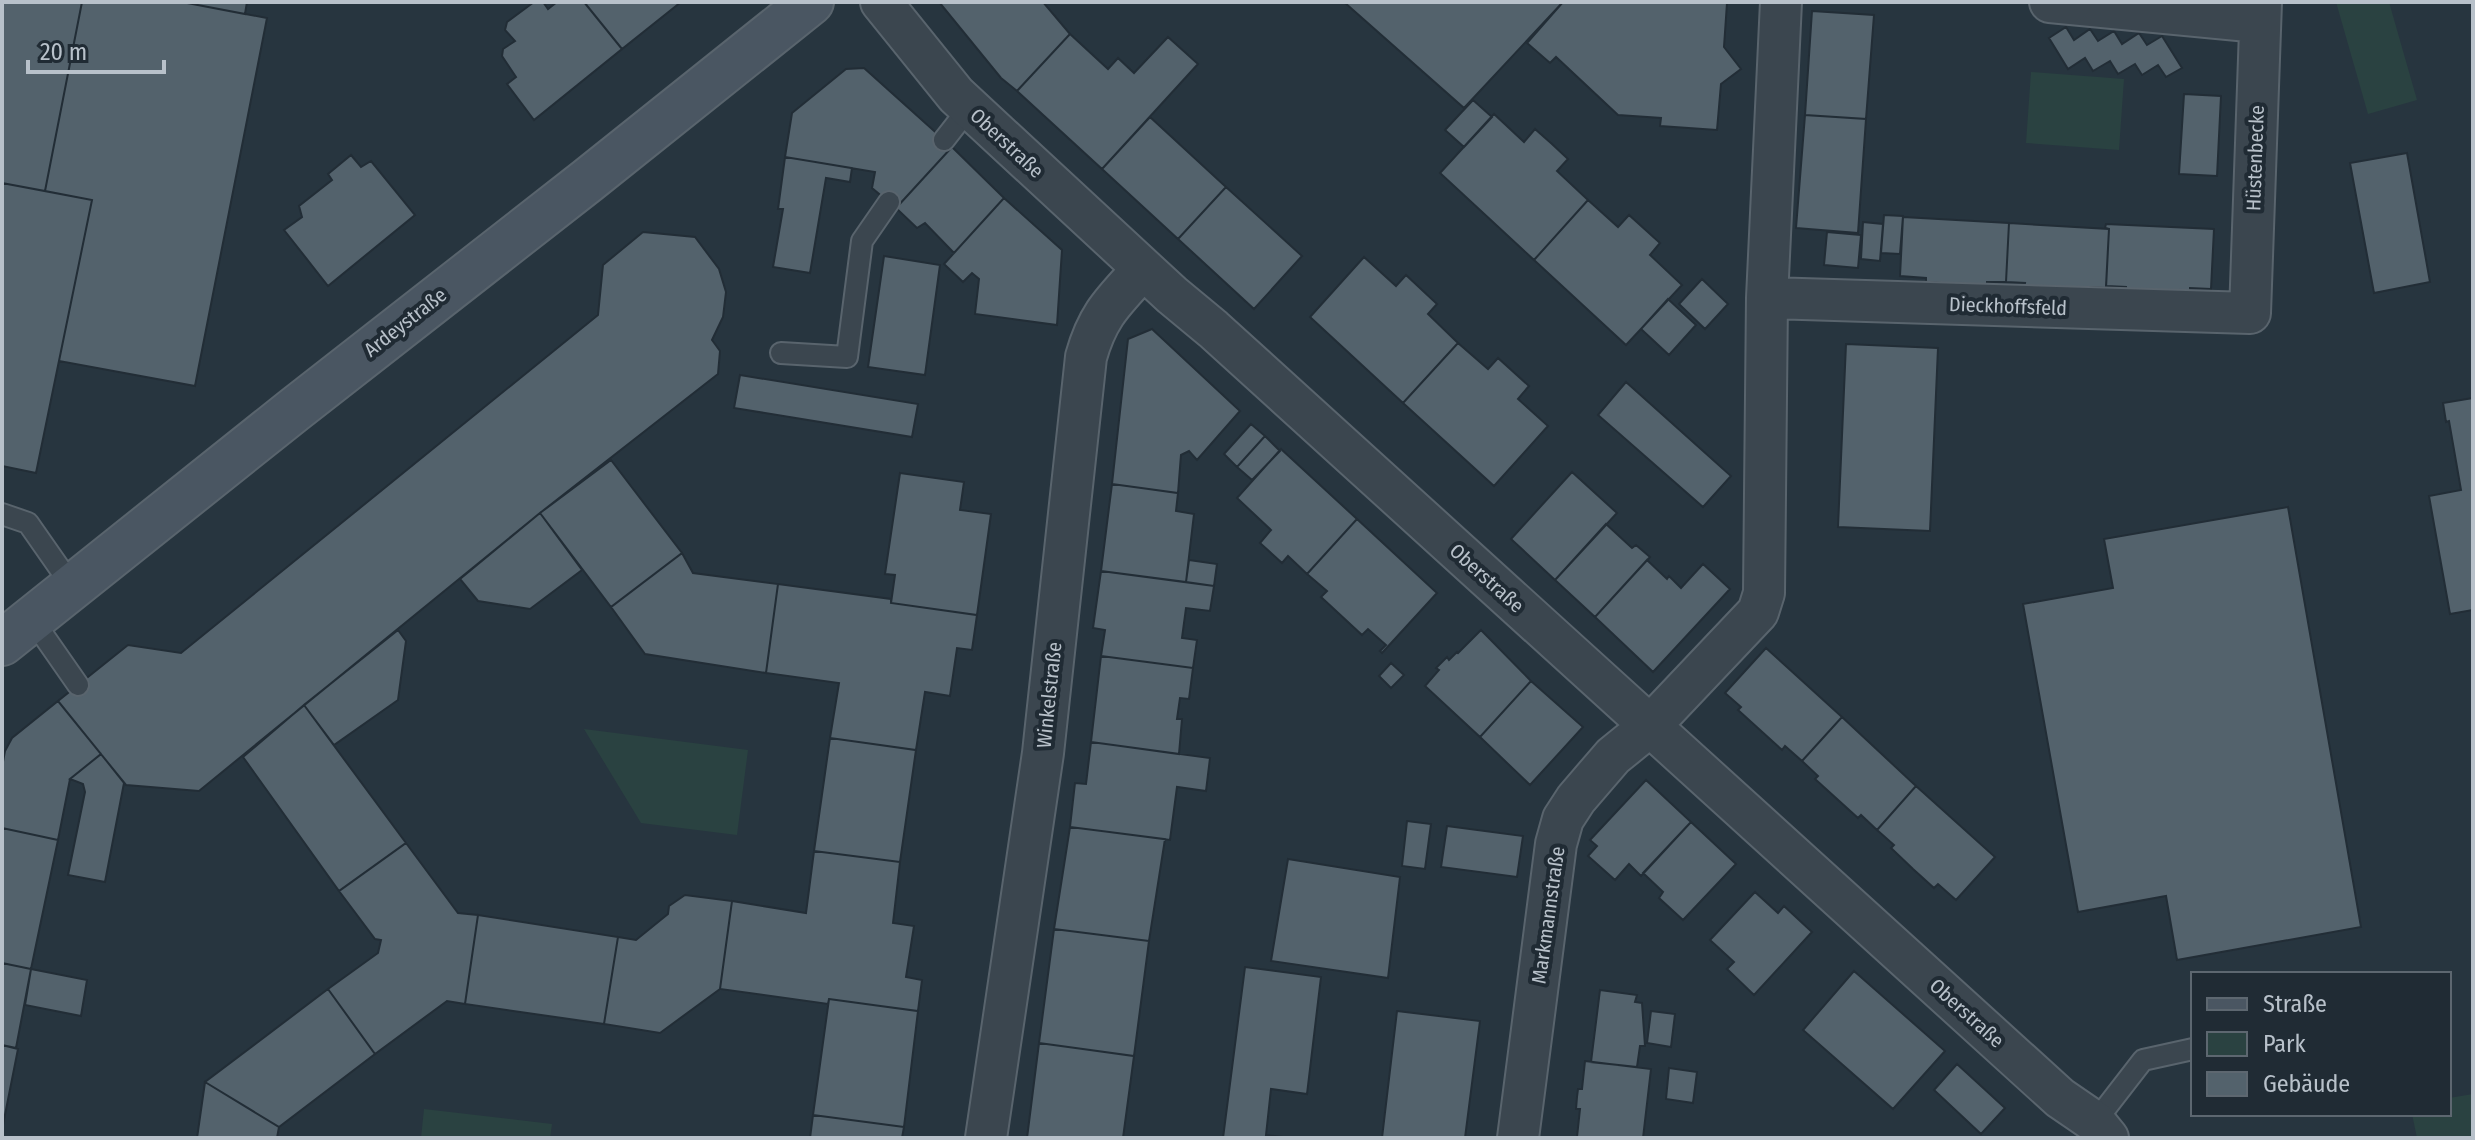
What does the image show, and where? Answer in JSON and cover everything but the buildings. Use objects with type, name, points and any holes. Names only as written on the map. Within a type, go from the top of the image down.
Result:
[{"type":"main road","name":"Ardeystraße","points":[[17,631],[811,2]]},
{"type":"street","name":"Oberstraße","points":[[881,2],[969,108],[1143,269],[1213,329],[2060,1098],[2102,1130]]},
{"type":"street","points":[[1650,726],[1758,612],[1764,593],[1767,298],[1781,2]]},
{"type":"street","points":[[2050,2],[2260,12]]},
{"type":"street","name":"Hüstenbecke","points":[[2250,313],[2260,12]]},
{"type":"street","name":"Winkelstraße","points":[[986,1138],[1043,753],[1086,357],[1102,315],[1143,269]]},
{"type":"street","name":"Dieckhoffsfeld","points":[[1767,298],[2250,313]]},
{"type":"street","name":"Markmannstraße","points":[[1518,1138],[1556,844],[1563,819],[1613,756],[1650,726]]},
{"type":"lane","points":[[944,140],[969,108]]},
{"type":"lane","points":[[781,353],[847,357],[862,241],[889,202]]},
{"type":"lane","points":[[2,514],[28,523],[72,586]]},
{"type":"lane","points":[[17,631],[78,685]]},
{"type":"lane","points":[[2102,1130],[2143,1060],[2191,1049]]},
{"type":"green space","points":[[2336,2],[2389,2],[2417,100],[2368,114]]},
{"type":"green space","points":[[2031,72],[2124,79],[2119,150],[2026,143]]},
{"type":"green space","points":[[584,729],[748,750],[737,835],[641,823]]},
{"type":"green space","points":[[2473,1094],[2473,1138],[2417,1138],[2412,1116],[2451,1116],[2451,1098]]},
{"type":"green space","points":[[424,1109],[552,1124],[550,1138],[421,1138]]}]
